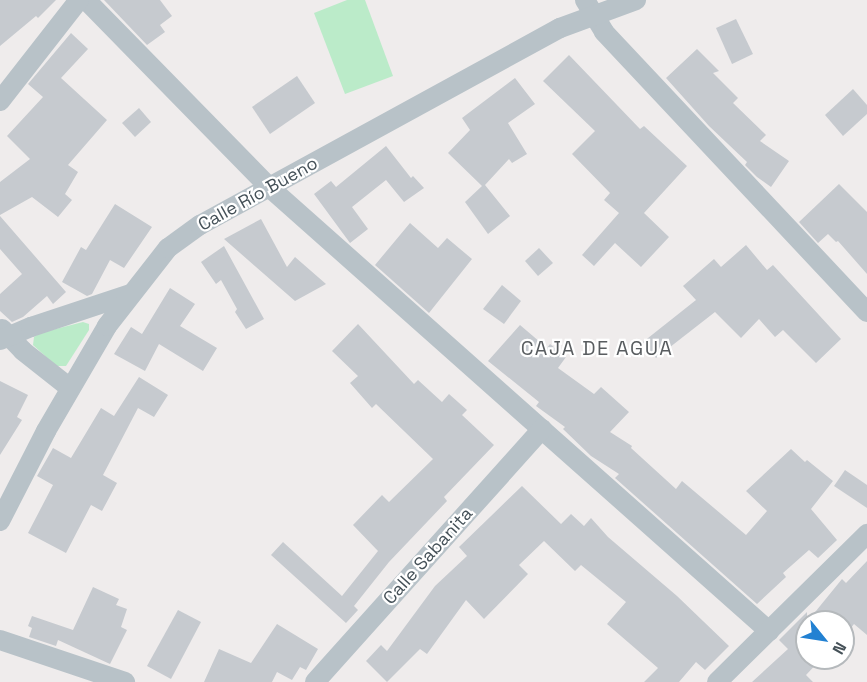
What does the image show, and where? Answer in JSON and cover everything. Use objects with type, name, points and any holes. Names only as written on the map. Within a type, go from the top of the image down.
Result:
[{"type":"street","points":[[0,101],[79,0]]},
{"type":"street","points":[[86,0],[269,187],[769,631]]},
{"type":"street","name":"Calle Río Bueno","points":[[0,521],[70,388],[130,294],[168,248],[200,225],[560,28],[589,7],[636,0]]},
{"type":"street","points":[[589,7],[604,32],[867,312]]},
{"type":"street","points":[[3,334],[130,294]]},
{"type":"street","points":[[3,334],[70,388]]},
{"type":"street","name":"Calle Sabanita","points":[[315,682],[542,429]]},
{"type":"street","points":[[717,682],[867,534]]},
{"type":"street","points":[[0,640],[125,682]]},
{"type":"green space","points":[[347,0],[365,0],[393,76],[345,94],[314,13]]},
{"type":"green space","points":[[83,322],[89,324],[89,330],[66,366],[56,366],[33,345],[34,337],[40,333]]},
{"type":"building","points":[[0,0],[56,0],[38,18],[36,16],[0,46]]},
{"type":"building","points":[[104,0],[160,0],[172,16],[160,25],[165,32],[147,45]]},
{"type":"building","points":[[736,19],[753,54],[732,64],[716,28]]},
{"type":"building","points":[[71,33],[88,49],[61,78],[107,120],[68,165],[78,172],[65,194],[72,200],[58,217],[32,197],[0,215],[0,182],[30,159],[7,136],[43,97],[28,84]]},
{"type":"building","points":[[697,49],[719,71],[713,73],[738,98],[733,103],[766,135],[760,141],[789,161],[771,187],[745,165],[747,162],[709,126],[666,78]]},
{"type":"building","points":[[569,55],[640,129],[644,126],[687,166],[644,213],[669,237],[641,267],[615,243],[594,266],[582,255],[619,213],[604,200],[610,193],[572,154],[595,131],[543,81]]},
{"type":"building","points":[[297,76],[315,103],[270,134],[252,107]]},
{"type":"building","points":[[515,78],[535,104],[508,123],[527,154],[512,163],[509,159],[485,185],[510,216],[488,234],[465,202],[482,186],[448,153],[470,130],[462,118]]},
{"type":"building","points":[[853,89],[867,105],[867,114],[843,136],[825,115]]},
{"type":"building","points":[[139,108],[151,122],[135,137],[122,123]]},
{"type":"building","points":[[386,146],[411,178],[413,176],[424,188],[404,202],[386,180],[352,207],[368,229],[350,243],[314,194],[331,181],[336,187]]},
{"type":"building","points":[[839,184],[867,212],[867,274],[838,241],[836,242],[828,234],[818,243],[799,222]]},
{"type":"building","points":[[115,204],[152,227],[124,268],[110,260],[92,294],[87,296],[62,282],[81,247],[86,250]]},
{"type":"building","points":[[0,216],[66,292],[53,304],[47,296],[23,317],[12,322],[0,311],[0,294],[22,274],[0,249]]},
{"type":"building","points":[[261,219],[287,267],[295,257],[326,284],[295,301],[224,239]]},
{"type":"building","points":[[410,223],[438,248],[447,238],[472,259],[429,313],[375,265]]},
{"type":"building","points":[[746,245],[767,270],[773,265],[841,339],[816,363],[783,330],[775,337],[759,319],[741,338],[715,312],[656,358],[643,342],[696,300],[683,286],[714,259],[721,267]]},
{"type":"building","points":[[224,246],[264,319],[246,329],[235,312],[237,309],[221,280],[216,284],[201,262]]},
{"type":"building","points":[[539,248],[553,263],[538,276],[525,261]]},
{"type":"building","points":[[502,285],[521,301],[504,324],[483,309]]},
{"type":"building","points":[[170,288],[195,304],[180,326],[217,348],[203,371],[159,344],[145,371],[114,354],[131,327],[142,334]]},
{"type":"building","points":[[358,324],[414,384],[418,380],[442,402],[449,394],[467,410],[462,415],[494,445],[444,497],[447,501],[389,562],[354,606],[358,610],[346,623],[271,555],[283,542],[342,596],[378,551],[353,525],[382,495],[389,502],[433,459],[376,404],[372,408],[350,383],[358,376],[332,351]]},
{"type":"building","points":[[520,325],[547,348],[550,344],[566,357],[558,368],[594,394],[601,387],[629,412],[610,432],[632,446],[631,448],[676,489],[682,481],[746,535],[767,511],[746,491],[791,449],[805,462],[807,460],[833,481],[811,509],[837,540],[818,558],[809,550],[783,573],[786,577],[757,604],[615,478],[619,474],[591,456],[563,429],[565,427],[536,406],[539,402],[488,361]]},
{"type":"building","points":[[139,377],[168,395],[154,417],[138,408],[103,475],[117,483],[102,511],[91,505],[66,553],[28,533],[53,485],[37,476],[53,448],[71,458],[101,408],[114,416]]},
{"type":"building","points":[[0,381],[28,395],[17,417],[22,420],[0,455]]},
{"type":"building","points":[[845,470],[867,485],[867,508],[834,486]]},
{"type":"building","points":[[522,486],[561,524],[571,514],[584,526],[591,518],[608,537],[677,596],[729,646],[705,670],[696,662],[679,682],[644,682],[658,668],[607,624],[626,602],[581,565],[575,571],[544,541],[519,565],[528,574],[484,619],[466,600],[427,654],[420,649],[387,682],[366,661],[381,645],[387,651],[435,586],[467,556],[459,547]]},
{"type":"building","points":[[867,561],[867,635],[855,625],[855,610],[817,610],[842,579],[846,583]]},
{"type":"building","points":[[93,587],[119,599],[116,605],[127,609],[121,627],[127,630],[110,664],[58,640],[56,646],[29,637],[32,628],[28,626],[32,616],[73,630]]},
{"type":"building","points":[[178,610],[201,622],[171,679],[147,666]]},
{"type":"building","points":[[277,624],[318,649],[306,670],[300,667],[292,680],[277,672],[272,682],[204,682],[219,649],[251,663]]},
{"type":"building","points":[[795,624],[795,670],[811,670],[806,675],[813,682],[752,682],[788,649],[779,640]]},
{"type":"district","name":"CAJA DE AGUA","points":[[597,348]]}]
